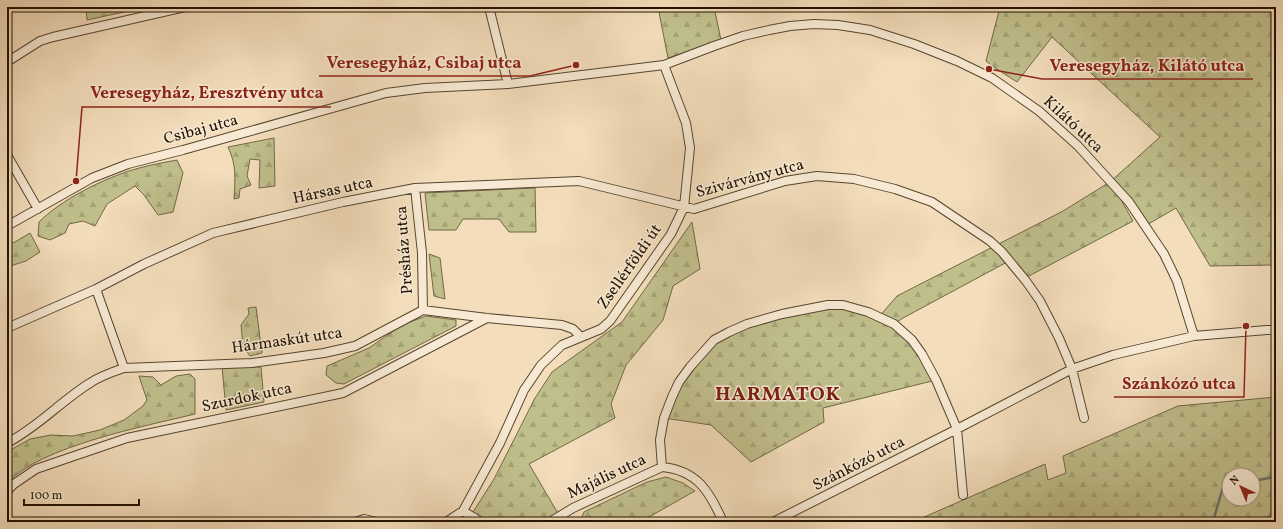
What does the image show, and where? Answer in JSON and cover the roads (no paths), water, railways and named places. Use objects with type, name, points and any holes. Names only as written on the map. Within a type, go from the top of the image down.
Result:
[{"type":"street","points":[[7,62],[40,41],[184,7]]},
{"type":"street","points":[[489,7],[508,84]]},
{"type":"street","name":"Kilátó utca","points":[[664,65],[743,36],[790,26],[814,24],[838,25],[870,30],[914,44],[957,61],[992,78],[1040,111],[1078,146],[1129,202],[1164,254],[1177,281],[1194,336]]},
{"type":"street","name":"Csibaj utca","points":[[7,226],[92,178],[128,164],[386,93],[425,88],[508,84],[664,65]]},
{"type":"street","name":"Zsellérföldi út","points":[[446,522],[463,511],[500,443],[524,390],[541,365],[562,345],[601,329],[610,321],[671,234],[684,207],[690,148],[686,123],[664,65]]},
{"type":"street","points":[[7,155],[38,209]]},
{"type":"street","name":"Szivárvány utca","points":[[684,207],[694,209],[785,181],[817,176],[854,178],[895,189],[932,202],[990,241],[1009,261],[1040,301],[1059,338],[1072,369]]},
{"type":"street","name":"Hársas utca","points":[[7,328],[96,289],[144,264],[213,233],[343,202],[415,188],[579,181],[684,207]]},
{"type":"street","name":"Présház utca","points":[[415,188],[422,253],[423,310]]},
{"type":"street","points":[[96,289],[124,368]]},
{"type":"street","points":[[662,467],[660,440],[664,418],[672,397],[679,382],[697,357],[714,340],[747,324],[782,314],[828,305],[842,306],[868,312],[894,324],[912,340],[922,354],[936,380],[957,429],[963,495]]},
{"type":"street","points":[[423,310],[562,325],[573,329],[581,337]]},
{"type":"street","name":"Hármaskút utca","points":[[7,443],[21,436],[89,383],[105,374],[124,368],[252,363],[324,353],[355,346],[423,310]]},
{"type":"street","name":"Szurdok utca","points":[[7,491],[14,484],[36,469],[127,438],[343,393],[487,318]]},
{"type":"street","name":"Szánkózó utca","points":[[773,522],[1072,369],[1113,355],[1194,336],[1276,330]]},
{"type":"street","points":[[1072,369],[1084,418]]},
{"type":"street","name":"Majális utca","points":[[550,522],[573,508],[662,467],[674,468],[686,472],[697,480],[709,493],[723,522]]},
{"type":"street","points":[[463,511],[482,522]]},
{"type":"street","points":[[355,522],[364,519],[377,522]]},
{"type":"waterway","points":[[1261,479],[1274,477],[1276,475]]},
{"type":"waterway","points":[[1200,522],[1214,518],[1221,494]]},
{"type":"waterway","points":[[1057,522],[1065,520],[1071,522]]},
{"type":"place","name":"Veresegyház, Csibaj utca","points":[[576,65]]},
{"type":"place","name":"Veresegyház, Kilátó utca","points":[[989,69]]},
{"type":"place","name":"Veresegyház, Eresztvény utca","points":[[76,181]]},
{"type":"place","name":"Szánkózó utca","points":[[1246,326]]},
{"type":"district","name":"HARMATOK","points":[[778,395]]}]
